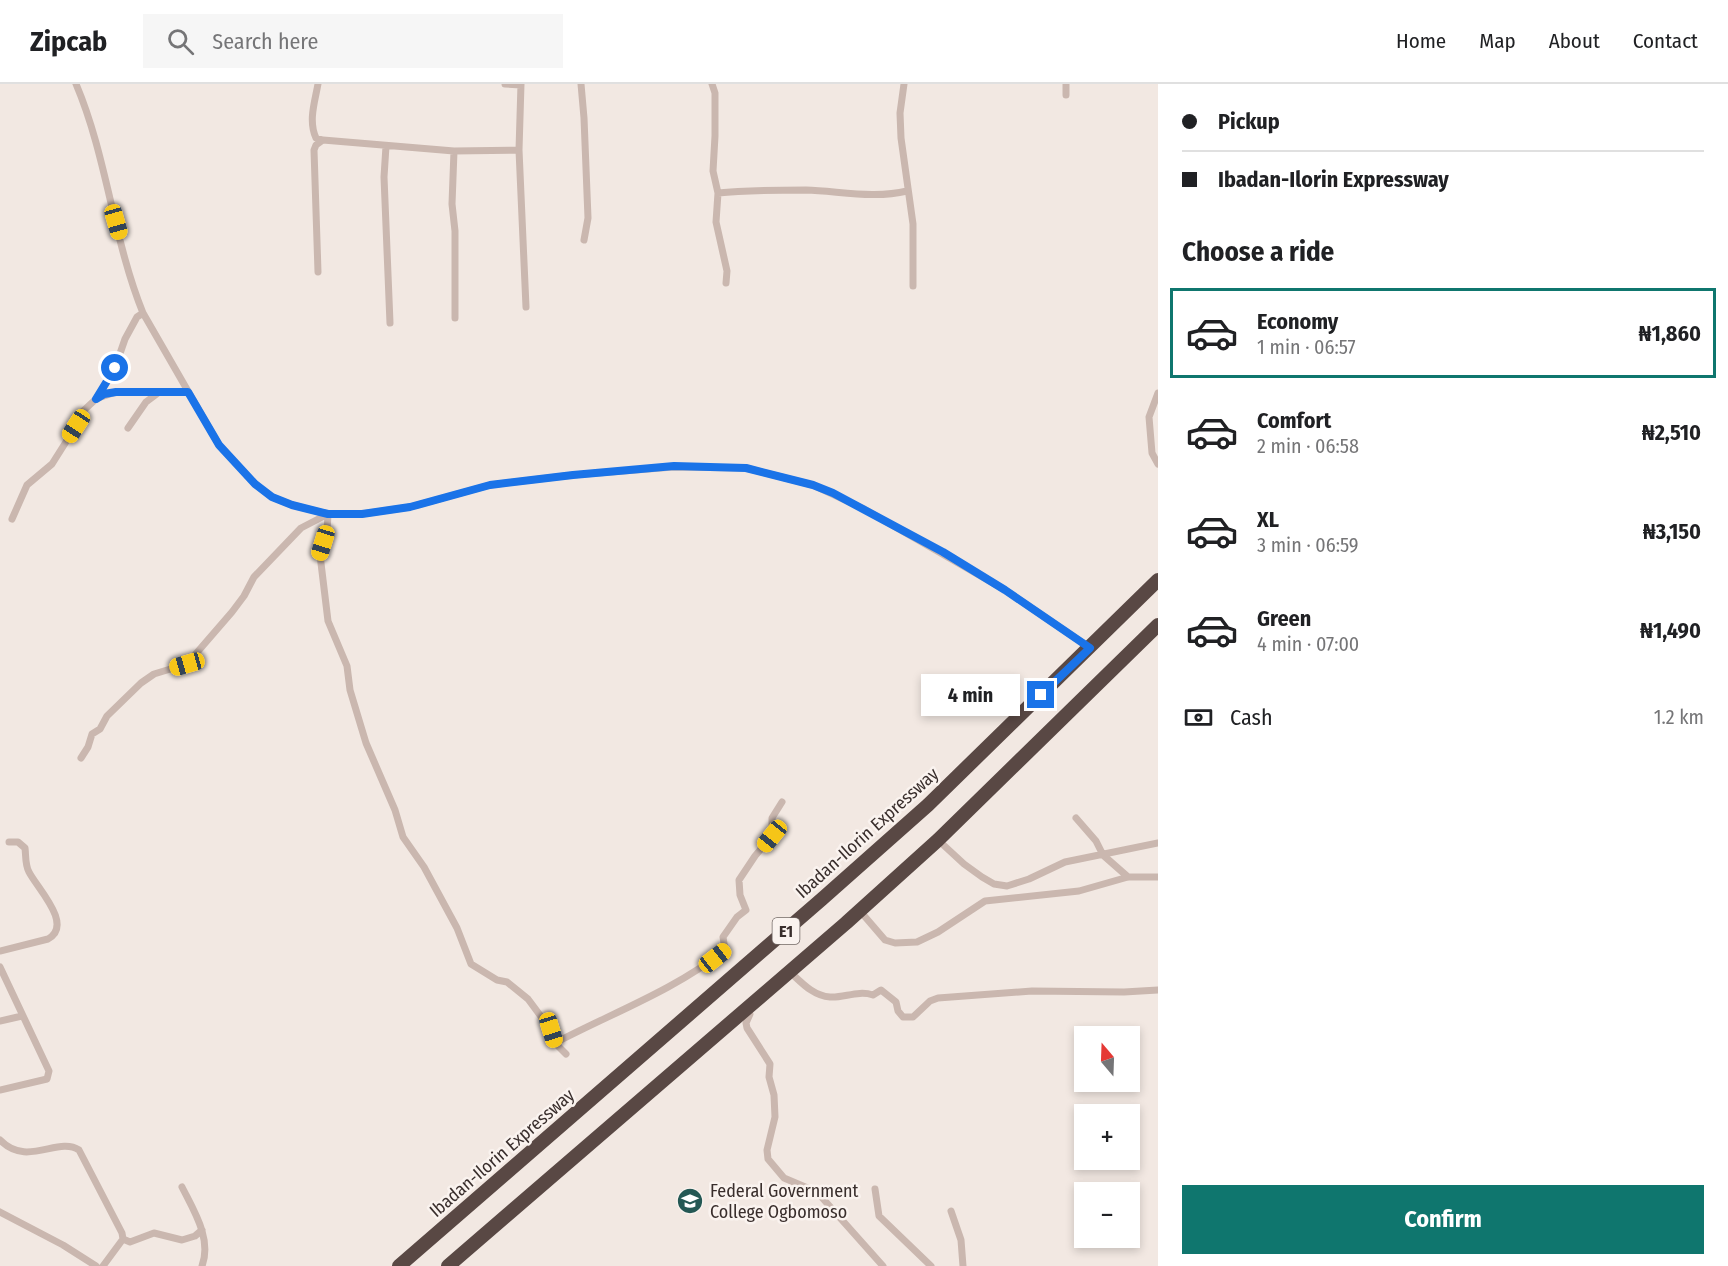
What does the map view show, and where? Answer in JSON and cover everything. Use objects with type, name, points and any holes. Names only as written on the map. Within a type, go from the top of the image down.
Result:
[{"type":"highway","name":"Ibadan-Ilorin Expressway","points":[[399,1266],[928,805],[1158,580]]},
{"type":"highway","name":"E1","points":[[448,1266],[860,911],[938,840],[1158,625]]},
{"type":"street","points":[[76,84],[102,163],[134,291],[143,313],[219,445],[255,484],[272,497],[298,507],[328,514],[362,514],[410,507],[490,485],[573,475],[674,466],[746,468],[813,485],[864,509],[1005,590],[1090,648]]},
{"type":"street","points":[[318,84],[312,130],[316,138],[454,151],[519,150]]},
{"type":"street","points":[[505,84],[521,85],[519,150],[526,307]]},
{"type":"street","points":[[581,84],[588,218],[584,240]]},
{"type":"street","points":[[712,84],[715,93],[716,136],[713,171],[718,193],[716,222],[727,271],[726,283]]},
{"type":"street","points":[[904,84],[900,113],[907,191],[913,224],[913,286]]},
{"type":"street","points":[[1066,84],[1066,94]]},
{"type":"street","points":[[318,272],[314,150],[316,145],[323,140]]},
{"type":"street","points":[[386,146],[384,177],[390,323]]},
{"type":"street","points":[[454,151],[452,204],[455,231],[455,318]]},
{"type":"street","points":[[718,193],[805,190],[855,194],[896,194],[907,191]]},
{"type":"street","points":[[96,399],[115,368],[133,323],[143,313]]},
{"type":"street","points":[[12,519],[27,485],[52,464],[82,412],[96,399],[104,394],[116,392],[188,392]]},
{"type":"street","points":[[128,428],[147,402],[158,393]]},
{"type":"street","points":[[1158,393],[1149,417],[1152,453],[1158,464]]},
{"type":"street","points":[[81,758],[92,734],[100,729],[107,716],[153,674],[187,664],[232,612],[254,577],[301,528],[328,514]]},
{"type":"street","points":[[328,514],[327,532],[320,555],[328,621],[347,666],[350,690],[366,743],[395,810],[403,837],[424,867],[457,928],[471,964],[497,980],[507,982],[528,999],[551,1030],[555,1043],[566,1054]]},
{"type":"street","points":[[555,1043],[705,966],[726,950],[723,936],[737,917],[747,910],[740,895],[739,880],[772,836],[772,818],[782,802]]},
{"type":"street","points":[[1076,818],[1096,840],[1102,854],[1128,877]]},
{"type":"street","points":[[938,840],[982,877],[994,884],[1007,886],[1029,879],[1065,862],[1158,843]]},
{"type":"street","points":[[0,951],[48,939],[53,936],[57,927],[56,916],[29,872],[26,848],[18,842],[9,842]]},
{"type":"street","points":[[860,911],[885,940],[895,943],[917,942],[938,932],[985,901],[1079,891],[1128,877],[1158,877]]},
{"type":"street","points":[[0,967],[49,1071],[47,1079],[0,1090]]},
{"type":"street","points":[[790,972],[813,991],[831,997],[866,992],[873,995],[881,990],[896,1002],[898,1011],[903,1017],[913,1017],[938,998],[1032,991],[1158,990]]},
{"type":"street","points":[[747,1009],[750,1014],[746,1023],[747,1028],[770,1064],[775,1117],[767,1150],[768,1160],[784,1178],[817,1192],[884,1266]]},
{"type":"street","points":[[0,1021],[22,1016]]},
{"type":"street","points":[[0,1140],[16,1150],[30,1152],[70,1146],[79,1150],[122,1233],[123,1239],[103,1266]]},
{"type":"street","points":[[182,1187],[202,1230],[205,1251],[202,1266]]},
{"type":"street","points":[[875,1189],[879,1216],[931,1266]]},
{"type":"street","points":[[951,1211],[961,1240],[963,1266]]},
{"type":"street","points":[[0,1212],[63,1245],[96,1266]]},
{"type":"street","points":[[123,1239],[130,1242],[154,1233],[182,1240],[195,1236],[202,1230]]},
{"type":"place","name":"Federal Government College Ogbomoso","points":[[690,1201]]},
{"type":"route","points":[[115,368],[96,399],[104,394],[116,392],[188,392],[219,445],[255,484],[272,497],[292,505],[328,514],[362,514],[410,507],[490,485],[674,466],[746,468],[813,485],[833,493],[943,552],[954,561],[1005,590],[1090,648],[1041,695]]}]
